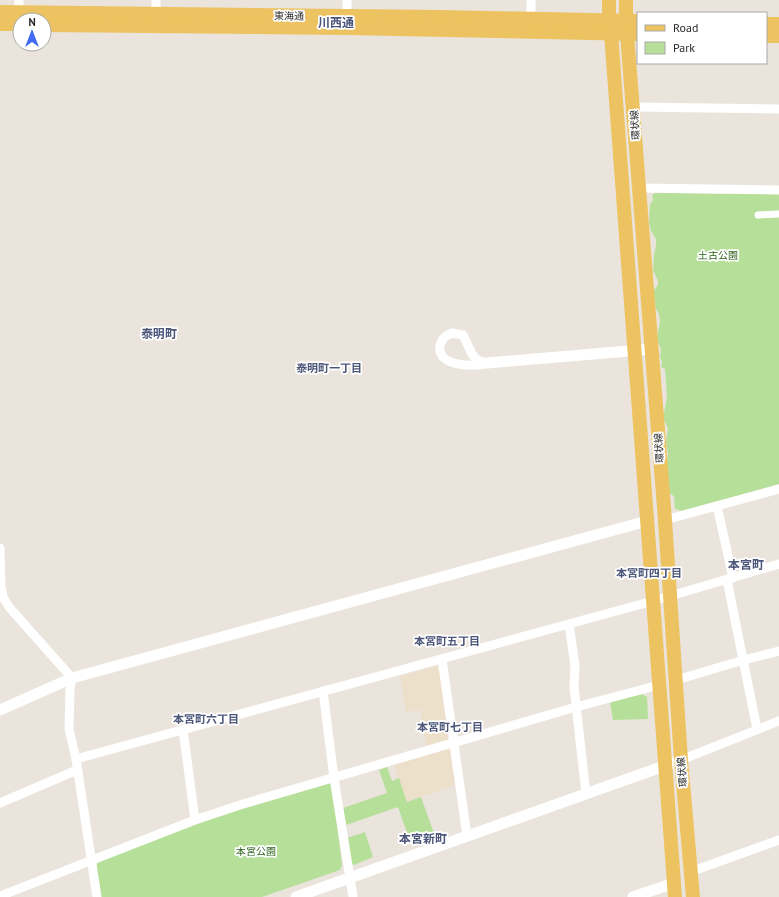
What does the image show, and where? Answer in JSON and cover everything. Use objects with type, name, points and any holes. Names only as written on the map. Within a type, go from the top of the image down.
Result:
[{"type":"main road","name":"環状線","points":[[609,0],[675,897]]},
{"type":"main road","name":"環状線","points":[[626,0],[633,27],[634,107],[639,188],[692,897]]},
{"type":"main road","name":"東海通","points":[[19,12],[156,7],[348,16],[532,19],[610,27]]},
{"type":"main road","name":"東海通","points":[[0,12],[12,12]]},
{"type":"main road","name":"東海通","points":[[0,24],[12,16]]},
{"type":"main road","points":[[767,24],[779,24]]},
{"type":"main road","name":"東海通","points":[[52,25],[355,28],[633,27]]},
{"type":"main road","points":[[767,36],[779,36]]},
{"type":"street","points":[[347,0],[348,16]]},
{"type":"street","points":[[531,0],[532,19]]},
{"type":"street","points":[[634,107],[779,109]]},
{"type":"street","points":[[639,188],[779,190]]},
{"type":"street","points":[[758,215],[779,214]]},
{"type":"street","points":[[486,363],[477,360],[472,354],[463,334],[452,333],[445,336],[441,341],[439,350],[442,356],[448,361],[462,365],[481,365],[486,363],[652,349]]},
{"type":"street","points":[[665,520],[779,489]]},
{"type":"street","points":[[717,506],[744,660],[758,729]]},
{"type":"street","points":[[0,710],[72,678],[647,521]]},
{"type":"street","points":[[0,548],[1,586],[3,597],[9,607],[72,678]]},
{"type":"street","points":[[76,759],[653,601],[779,564]]},
{"type":"street","points":[[569,624],[575,666],[574,687],[586,794]]},
{"type":"street","points":[[676,680],[779,651]]},
{"type":"street","points":[[442,659],[467,836]]},
{"type":"street","points":[[72,678],[70,689],[69,729],[76,759],[97,897]]},
{"type":"street","points":[[0,896],[195,820],[243,804],[576,707],[659,685]]},
{"type":"street","points":[[323,691],[334,778],[353,897]]},
{"type":"street","points":[[296,897],[665,766],[779,721]]},
{"type":"street","points":[[183,730],[195,820]]},
{"type":"street","points":[[0,803],[77,770]]},
{"type":"street","points":[[690,872],[779,840]]},
{"type":"street","points":[[633,897],[674,883]]},
{"type":"shaded area","points":[[438,666],[440,667],[455,785],[407,802],[394,765],[428,755],[420,710],[406,712],[400,676]]},
{"type":"green space","name":"土古公園","points":[[655,193],[779,194],[779,484],[682,511],[675,509],[674,496],[669,493],[669,481],[666,468],[668,454],[666,442],[668,428],[663,418],[667,397],[665,369],[661,367],[661,349],[657,340],[660,322],[659,314],[656,309],[654,290],[658,285],[658,281],[653,270],[656,239],[651,231],[649,222],[650,204],[653,200],[652,195]]},
{"type":"green space","points":[[642,694],[647,697],[648,719],[613,720],[610,702]]},
{"type":"green space","points":[[387,767],[392,781],[399,778],[407,802],[421,797],[435,836],[411,844],[398,807],[346,825],[343,808],[387,793],[379,770]]},
{"type":"green space","name":"本宮公園","points":[[332,783],[342,865],[340,870],[262,897],[101,897],[96,867],[98,862],[200,821]]},
{"type":"green space","points":[[365,832],[373,857],[354,865],[350,863],[347,838]]},
{"type":"district","name":"川西通","points":[[336,22]]},
{"type":"district","name":"泰明町","points":[[159,333]]},
{"type":"district","name":"泰明町一丁目","points":[[329,368]]},
{"type":"district","name":"本宮町","points":[[746,564]]},
{"type":"district","name":"本宮町四丁目","points":[[649,573]]},
{"type":"district","name":"本宮町五丁目","points":[[447,641]]},
{"type":"district","name":"本宮町六丁目","points":[[206,719]]},
{"type":"district","name":"本宮町七丁目","points":[[450,727]]},
{"type":"district","name":"本宮新町","points":[[423,838]]}]
